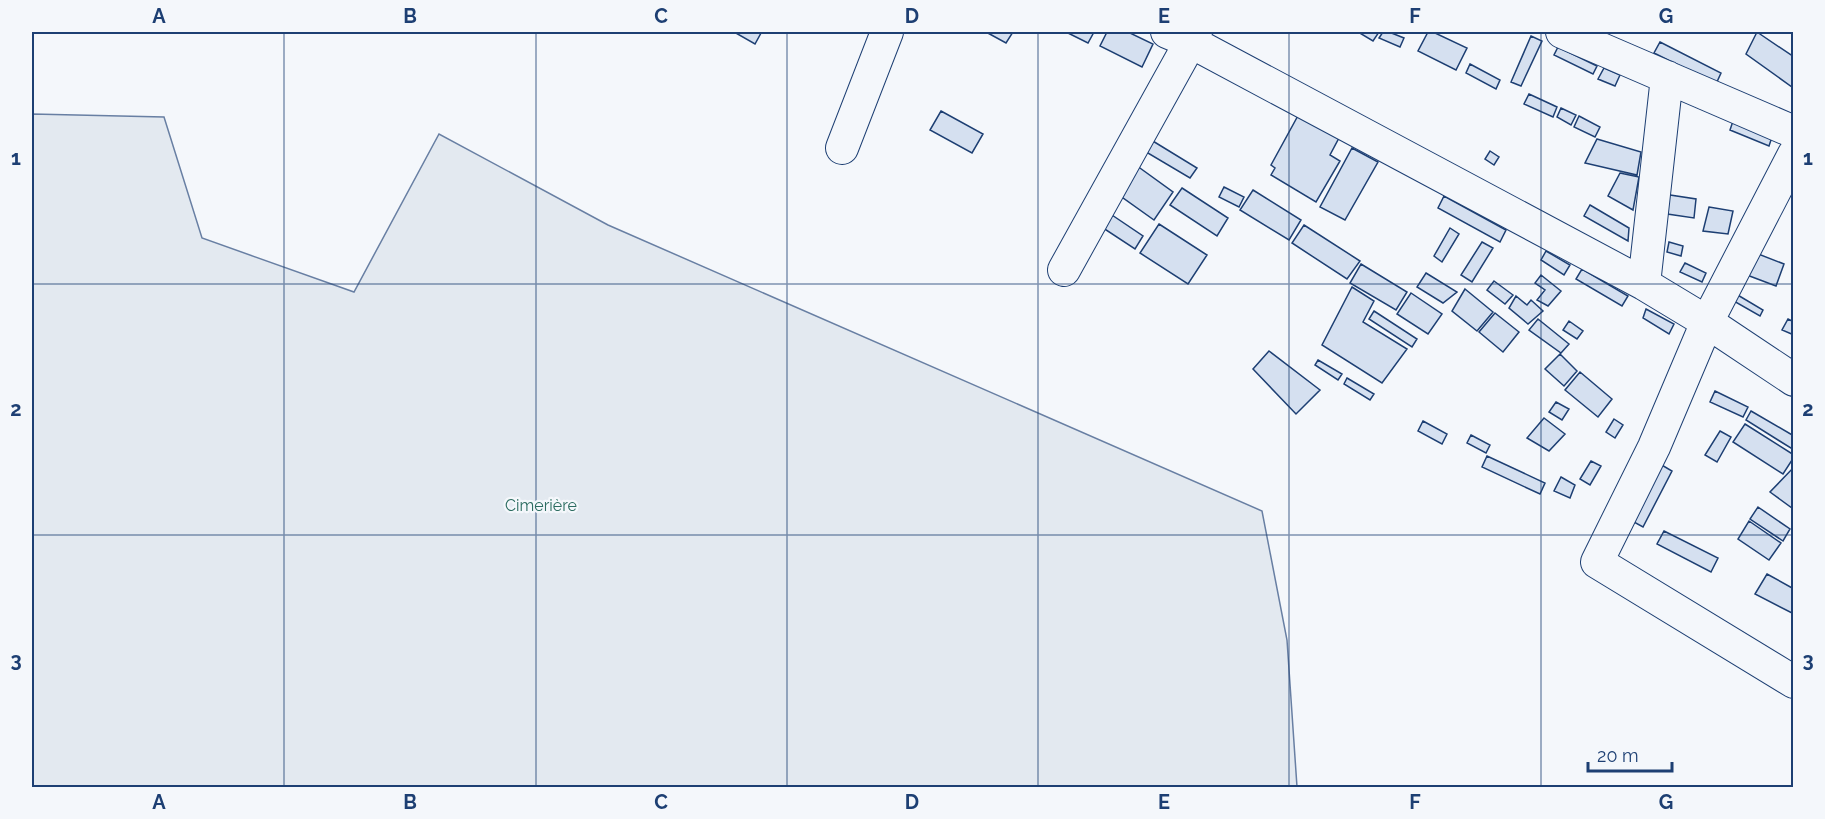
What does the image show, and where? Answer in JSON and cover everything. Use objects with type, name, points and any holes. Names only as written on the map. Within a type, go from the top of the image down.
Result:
[{"type":"street","points":[[842,148],[887,32]]},
{"type":"street","points":[[1562,32],[1595,38],[1667,77],[1794,132]]},
{"type":"street","points":[[1064,270],[1185,35],[1644,284],[1707,322],[1794,380]]},
{"type":"street","points":[[1644,284],[1667,77]]},
{"type":"street","points":[[1794,154],[1707,322],[1654,447],[1597,562],[1794,682]]},
{"type":"green space","name":"Cimerière","points":[[32,114],[164,117],[202,238],[354,292],[439,134],[608,225],[1262,511],[1287,640],[1297,787],[32,787]]},
{"type":"building","points":[[734,32],[759,32],[761,33],[755,44]]},
{"type":"building","points":[[986,32],[1013,32],[1006,43]]},
{"type":"building","points":[[1066,32],[1094,32],[1088,43]]},
{"type":"building","points":[[1107,32],[1128,32],[1153,44],[1142,67],[1100,46]]},
{"type":"building","points":[[1358,32],[1379,32],[1373,41]]},
{"type":"building","points":[[1383,32],[1404,38],[1400,47],[1379,38]]},
{"type":"building","points":[[1428,32],[1433,32],[1467,48],[1456,70],[1418,51]]},
{"type":"building","points":[[1757,32],[1794,57],[1794,85],[1792,87],[1746,54]]},
{"type":"building","points":[[1531,36],[1542,41],[1521,86],[1511,82]]},
{"type":"building","points":[[1660,42],[1721,73],[1716,84],[1654,53]]},
{"type":"building","points":[[1558,47],[1597,66],[1593,74],[1554,55]]},
{"type":"building","points":[[1470,64],[1500,80],[1496,89],[1466,73]]},
{"type":"building","points":[[1604,68],[1620,75],[1615,86],[1598,79]]},
{"type":"building","points":[[1529,94],[1557,107],[1553,117],[1524,104]]},
{"type":"building","points":[[1561,108],[1576,115],[1571,125],[1557,117]]},
{"type":"building","points":[[941,111],[983,134],[972,153],[930,130]]},
{"type":"building","points":[[1300,112],[1340,136],[1330,155],[1340,161],[1316,202],[1271,175],[1275,168],[1271,165]]},
{"type":"building","points":[[1579,116],[1600,127],[1595,137],[1574,127]]},
{"type":"building","points":[[1733,121],[1772,137],[1769,146],[1730,130]]},
{"type":"building","points":[[1143,135],[1197,168],[1190,178],[1136,146]]},
{"type":"building","points":[[1597,139],[1641,152],[1637,175],[1585,163]]},
{"type":"building","points":[[1352,148],[1378,162],[1345,220],[1320,207]]},
{"type":"building","points":[[1490,151],[1499,157],[1494,165],[1485,159]]},
{"type":"building","points":[[1133,163],[1173,192],[1154,220],[1112,190]]},
{"type":"building","points":[[1620,173],[1639,177],[1633,210],[1608,196]]},
{"type":"building","points":[[1224,187],[1244,197],[1239,207],[1219,197]]},
{"type":"building","points":[[1182,188],[1228,218],[1217,236],[1170,205]]},
{"type":"building","points":[[1253,190],[1301,220],[1289,240],[1240,210]]},
{"type":"building","points":[[1657,193],[1696,199],[1694,218],[1654,212]]},
{"type":"building","points":[[1444,196],[1506,230],[1500,242],[1438,208]]},
{"type":"building","points":[[1590,205],[1629,228],[1628,241],[1584,216]]},
{"type":"building","points":[[1709,207],[1733,211],[1728,234],[1703,231]]},
{"type":"building","points":[[1106,211],[1143,236],[1135,249],[1097,224]]},
{"type":"building","points":[[1159,224],[1207,255],[1188,284],[1140,253]]},
{"type":"building","points":[[1304,225],[1360,261],[1347,279],[1292,243]]},
{"type":"building","points":[[1450,228],[1459,234],[1442,262],[1434,256]]},
{"type":"building","points":[[1482,242],[1493,248],[1472,282],[1461,275]]},
{"type":"building","points":[[1669,242],[1683,246],[1681,256],[1667,252]]},
{"type":"building","points":[[1748,250],[1784,264],[1776,286],[1739,272]]},
{"type":"building","points":[[1546,251],[1570,265],[1564,275],[1541,260]]},
{"type":"building","points":[[1685,263],[1706,273],[1702,282],[1680,272]]},
{"type":"building","points":[[1361,264],[1407,292],[1396,310],[1350,283]]},
{"type":"building","points":[[1582,269],[1628,296],[1622,306],[1576,279]]},
{"type":"building","points":[[1426,273],[1457,292],[1443,303],[1417,287]]},
{"type":"building","points":[[1541,275],[1561,291],[1548,306],[1537,300],[1545,290],[1535,283]]},
{"type":"building","points":[[1494,281],[1513,295],[1505,304],[1487,290]]},
{"type":"building","points":[[1352,287],[1374,301],[1363,322],[1407,349],[1382,383],[1322,345]]},
{"type":"building","points":[[1465,289],[1493,312],[1477,331],[1452,311]]},
{"type":"building","points":[[1411,293],[1442,314],[1428,334],[1397,314]]},
{"type":"building","points":[[1736,294],[1763,310],[1760,316],[1732,300]]},
{"type":"building","points":[[1516,296],[1527,305],[1531,300],[1543,311],[1528,324],[1509,308]]},
{"type":"building","points":[[1646,309],[1674,324],[1669,334],[1643,318]]},
{"type":"building","points":[[1374,311],[1417,339],[1412,347],[1369,319]]},
{"type":"building","points":[[1495,313],[1519,332],[1503,352],[1479,332]]},
{"type":"building","points":[[1538,319],[1569,344],[1561,353],[1529,330]]},
{"type":"building","points":[[1788,319],[1794,322],[1794,335],[1782,330]]},
{"type":"building","points":[[1569,321],[1583,331],[1577,339],[1563,330]]},
{"type":"building","points":[[1269,351],[1320,390],[1296,414],[1253,369]]},
{"type":"building","points":[[1560,354],[1577,371],[1564,386],[1545,369]]},
{"type":"building","points":[[1318,360],[1342,374],[1338,380],[1315,365]]},
{"type":"building","points":[[1580,372],[1612,399],[1598,417],[1565,390]]},
{"type":"building","points":[[1347,378],[1374,394],[1370,400],[1344,384]]},
{"type":"building","points":[[1715,391],[1748,407],[1743,417],[1710,402]]},
{"type":"building","points":[[1556,402],[1569,409],[1562,420],[1549,412]]},
{"type":"building","points":[[1751,411],[1794,436],[1794,450],[1746,420]]},
{"type":"building","points":[[1544,418],[1565,434],[1549,451],[1527,438]]},
{"type":"building","points":[[1614,419],[1623,425],[1615,438],[1606,432]]},
{"type":"building","points":[[1423,421],[1447,434],[1442,444],[1418,431]]},
{"type":"building","points":[[1745,424],[1794,455],[1783,474],[1733,442]]},
{"type":"building","points":[[1720,431],[1731,437],[1717,462],[1705,455]]},
{"type":"building","points":[[1471,435],[1490,445],[1486,453],[1467,443]]},
{"type":"building","points":[[1487,456],[1545,483],[1540,494],[1482,467]]},
{"type":"building","points":[[1591,461],[1601,466],[1590,485],[1580,479]]},
{"type":"building","points":[[1660,464],[1672,471],[1643,527],[1632,521]]},
{"type":"building","points":[[1794,467],[1794,506],[1792,508],[1770,492]]},
{"type":"building","points":[[1561,477],[1575,485],[1570,498],[1554,491]]},
{"type":"building","points":[[1758,507],[1790,529],[1783,541],[1750,519]]},
{"type":"building","points":[[1749,521],[1781,543],[1769,560],[1738,539]]},
{"type":"building","points":[[1664,531],[1718,558],[1711,572],[1657,544]]},
{"type":"building","points":[[1767,574],[1794,589],[1794,614],[1755,594]]}]
